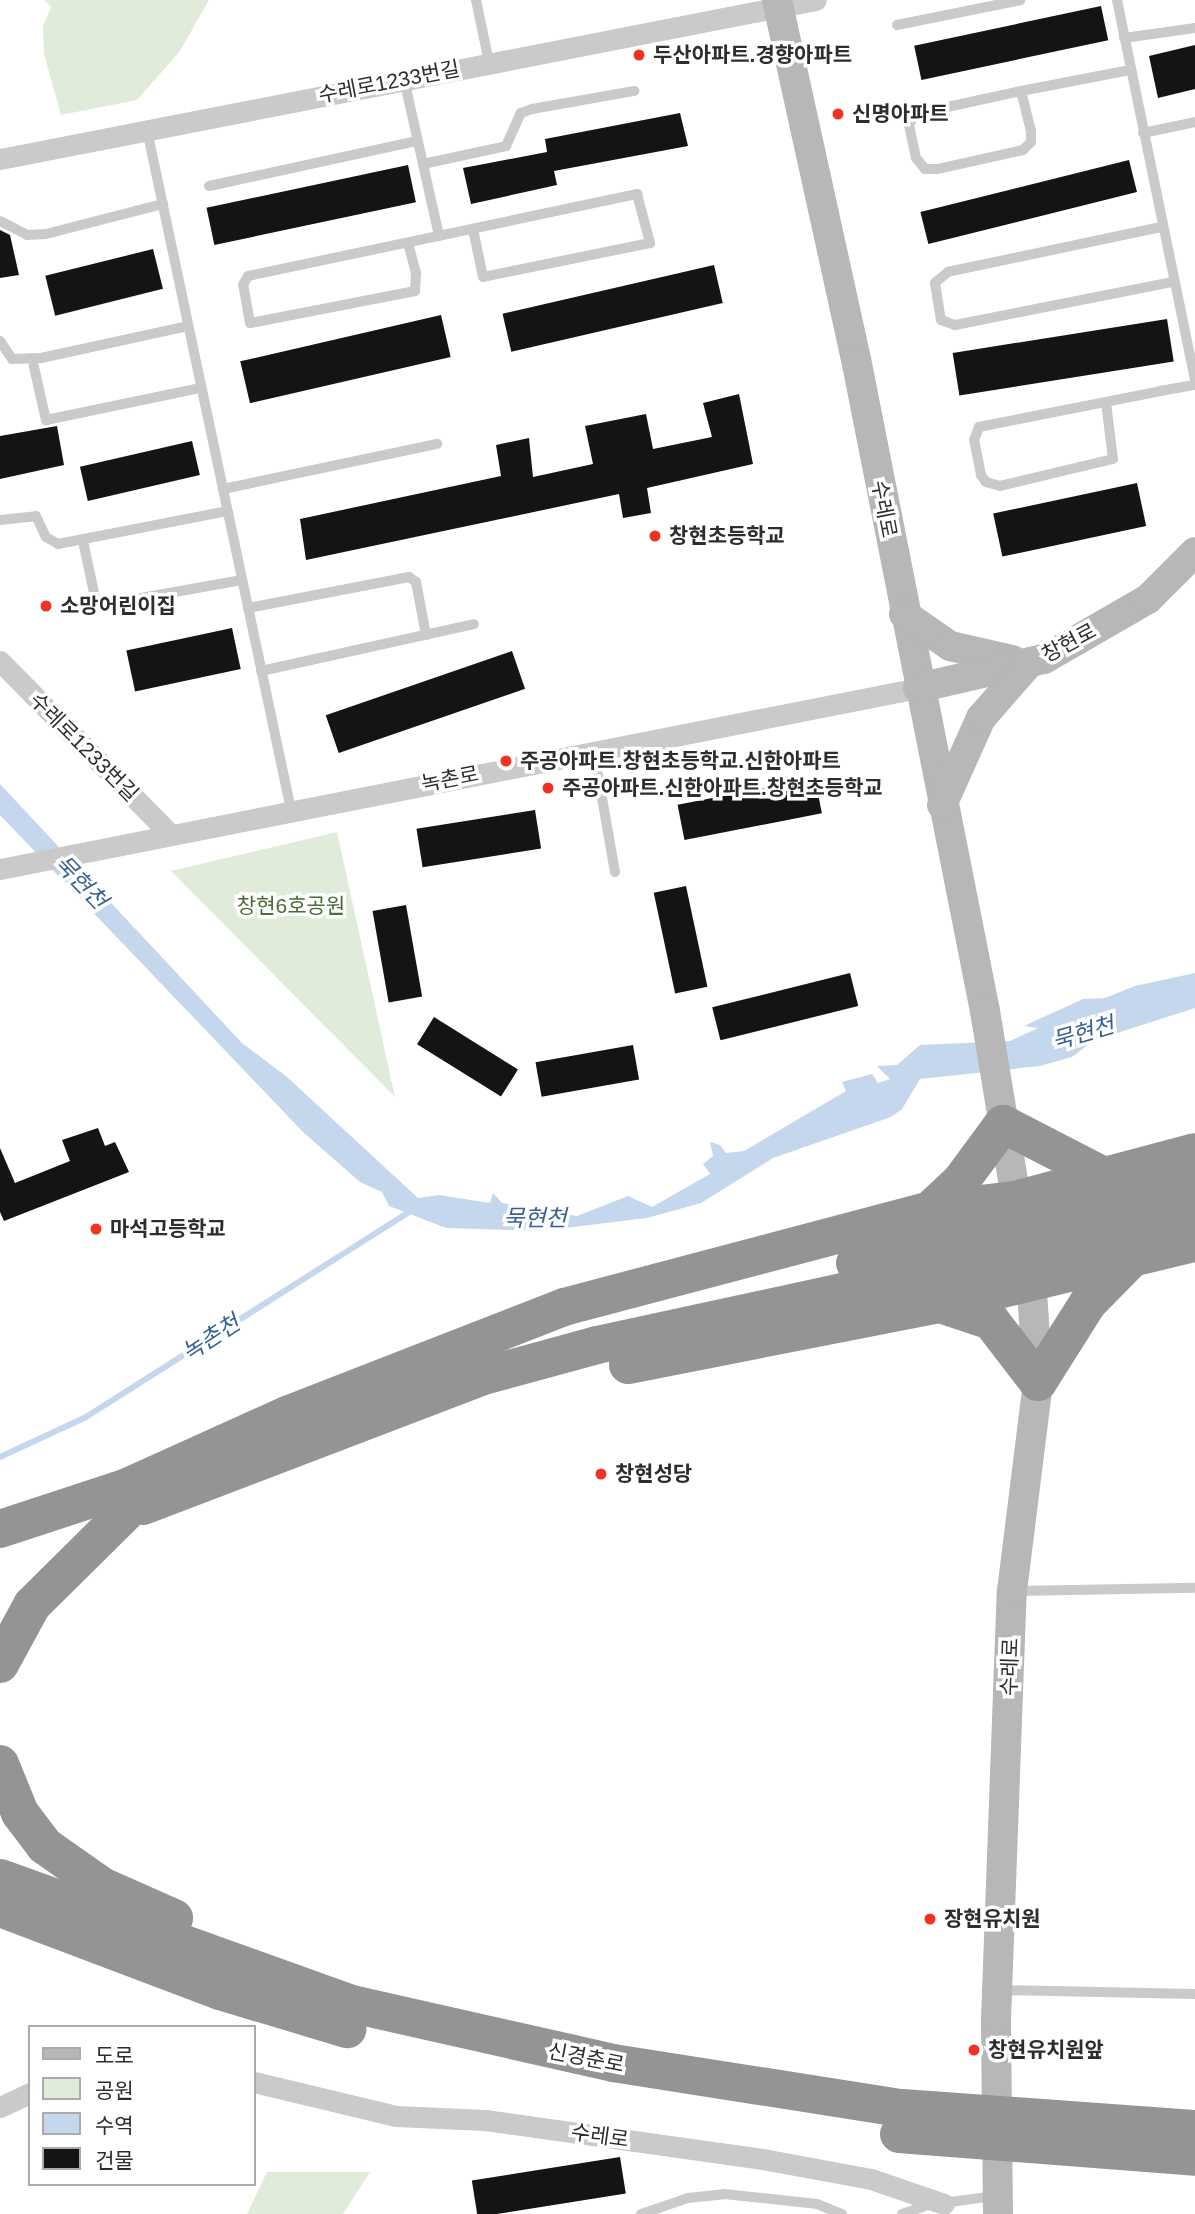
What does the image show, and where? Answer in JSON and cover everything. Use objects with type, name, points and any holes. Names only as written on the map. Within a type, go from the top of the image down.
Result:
[{"type":"highway","points":[[929,1210],[961,1181],[1003,1124],[1102,1175]]},
{"type":"highway","points":[[6,1531],[125,1488],[286,1415],[564,1307],[929,1210],[1015,1200],[1195,1152]]},
{"type":"highway","points":[[6,1531],[125,1512],[480,1377],[958,1253],[1086,1223],[1195,1182]]},
{"type":"highway","points":[[1086,1223],[1195,1212]]},
{"type":"highway","points":[[480,1377],[618,1367],[940,1304],[1135,1255],[1195,1243]]},
{"type":"highway","points":[[286,1415],[521,1342],[958,1253]]},
{"type":"highway","points":[[940,1304],[990,1321],[1038,1382],[1088,1303],[1135,1255]]},
{"type":"highway","points":[[0,1664],[32,1605],[125,1512]]},
{"type":"highway","points":[[0,1764],[20,1813],[45,1846],[71,1868],[352,2004]]},
{"type":"highway","name":"신경춘로","points":[[0,1878],[352,2004],[613,2063],[901,2121],[1195,2157]]},
{"type":"highway","name":"신경춘로","points":[[0,1908],[220,1991],[444,2054],[723,2110],[901,2121],[1195,2129]]},
{"type":"main road","name":"수레로","points":[[778,4],[856,359],[918,688],[985,1010],[1015,1200],[1034,1282],[1038,1382],[1012,1591],[999,1990],[996,2205]]},
{"type":"main road","name":"창현로","points":[[918,688],[1044,659],[1148,599],[1195,552]]},
{"type":"main road","points":[[904,614],[950,646],[992,658],[1030,662]]},
{"type":"main road","points":[[942,804],[981,718],[1030,662]]},
{"type":"street","points":[[778,4],[816,0]]},
{"type":"street","name":"수레로1233번길","points":[[0,159],[778,4]]},
{"type":"street","name":"수레로1233번길","points":[[0,661],[169,833]]},
{"type":"street","name":"녹촌로","points":[[0,869],[147,837],[918,688]]},
{"type":"street","name":"수레로","points":[[256,2082],[396,2116],[485,2120],[763,2160],[871,2179],[947,2207]]},
{"type":"street","points":[[0,2107],[28,2094]]},
{"type":"lane","points":[[476,0],[489,62]]},
{"type":"lane","points":[[897,25],[1021,0]]},
{"type":"lane","points":[[1106,402],[1113,459],[1000,486],[986,482],[981,475],[974,440],[979,427],[1195,383],[1192,346],[1173,282],[1161,227],[1117,0]]},
{"type":"lane","points":[[1124,38],[1195,28]]},
{"type":"lane","points":[[1021,91],[1031,131],[1031,142],[1023,150],[937,169],[925,169],[916,158],[909,125],[915,114],[1021,91],[1130,70]]},
{"type":"lane","points":[[404,79],[439,236]]},
{"type":"lane","points":[[423,164],[506,146],[512,139],[520,113],[532,108],[634,91]]},
{"type":"lane","points":[[1143,134],[1195,122]]},
{"type":"lane","points":[[147,130],[291,810]]},
{"type":"lane","points":[[209,186],[417,141]]},
{"type":"lane","points":[[408,243],[416,273],[415,291],[250,323],[243,285],[248,276],[637,194],[650,243],[483,277],[473,229]]},
{"type":"lane","points":[[0,221],[27,235],[46,234],[163,204]]},
{"type":"lane","points":[[1161,227],[948,272],[935,283],[941,320],[955,325],[1173,282]]},
{"type":"lane","points":[[0,341],[12,359],[32,358],[188,326]]},
{"type":"lane","points":[[32,358],[46,420],[201,388]]},
{"type":"lane","points":[[223,489],[437,444]]},
{"type":"lane","points":[[0,520],[36,516],[51,544],[83,541],[227,511]]},
{"type":"lane","points":[[83,541],[96,602],[113,603],[242,580]]},
{"type":"lane","points":[[248,608],[409,578],[416,582],[426,635]]},
{"type":"lane","points":[[261,671],[474,624]]},
{"type":"lane","points":[[594,752],[615,872]]},
{"type":"lane","points":[[1012,1591],[1195,1588]]},
{"type":"lane","points":[[999,1990],[1195,1994]]},
{"type":"lane","points":[[641,2214],[688,2199],[724,2194],[817,2204],[842,2214]]},
{"type":"lane","points":[[902,2214],[947,2207],[996,2205]]},
{"type":"green space","points":[[45,0],[209,0],[180,51],[137,100],[61,115],[44,54],[43,26],[51,7]]},
{"type":"green space","name":"창현6호공원","points":[[337,832],[395,1097],[171,871]]},
{"type":"green space","points":[[267,2172],[370,2172],[343,2214],[247,2214]]},
{"type":"water","name":"묵현천","points":[[0,784],[242,1043],[287,1077],[418,1198],[439,1195],[490,1203],[493,1193],[502,1203],[577,1216],[628,1196],[652,1207],[710,1174],[703,1164],[713,1156],[710,1142],[720,1145],[726,1153],[744,1151],[846,1091],[842,1082],[872,1074],[878,1083],[890,1079],[877,1066],[897,1065],[920,1045],[1010,1041],[1038,1028],[1024,1026],[1083,999],[1105,998],[1135,986],[1195,973],[1195,1008],[1117,1033],[1089,1044],[1072,1057],[1040,1066],[920,1079],[902,1109],[891,1117],[773,1158],[701,1203],[647,1218],[540,1231],[446,1228],[389,1206],[382,1192],[360,1182],[303,1132],[0,815]]},
{"type":"building","points":[[1101,6],[1108,40],[921,80],[914,46]]},
{"type":"building","points":[[1195,45],[1195,89],[1158,98],[1149,56]]},
{"type":"building","points":[[680,113],[688,146],[554,171],[557,185],[471,204],[463,168],[547,152],[545,139]]},
{"type":"building","points":[[1129,160],[1137,192],[928,244],[920,212]]},
{"type":"building","points":[[408,165],[416,202],[214,245],[207,208]]},
{"type":"building","points":[[0,230],[10,235],[19,275],[0,278]]},
{"type":"building","points":[[153,249],[163,289],[55,316],[45,276]]},
{"type":"building","points":[[714,265],[723,303],[511,352],[503,314]]},
{"type":"building","points":[[441,315],[451,357],[250,403],[240,361]]},
{"type":"building","points":[[1167,319],[1174,361],[959,395],[953,353]]},
{"type":"building","points":[[739,394],[753,464],[647,488],[651,513],[623,518],[619,494],[306,560],[300,519],[501,476],[496,445],[529,438],[533,477],[593,464],[585,426],[646,414],[653,449],[712,437],[703,403]]},
{"type":"building","points":[[57,426],[64,465],[0,479],[0,436]]},
{"type":"building","points":[[192,441],[200,475],[88,501],[80,467]]},
{"type":"building","points":[[1137,483],[1146,526],[1002,557],[993,514]]},
{"type":"building","points":[[232,628],[241,669],[135,692],[126,650]]},
{"type":"building","points":[[512,651],[525,689],[339,753],[326,715]]},
{"type":"building","points":[[815,778],[822,813],[684,840],[678,805]]},
{"type":"building","points":[[535,810],[541,849],[423,867],[416,829]]},
{"type":"building","points":[[686,886],[707,987],[675,994],[654,893]]},
{"type":"building","points":[[406,905],[422,997],[389,1002],[373,911]]},
{"type":"building","points":[[850,973],[858,1006],[720,1040],[712,1007]]},
{"type":"building","points":[[434,1017],[518,1069],[501,1097],[417,1044]]},
{"type":"building","points":[[633,1045],[639,1079],[542,1097],[536,1062]]},
{"type":"building","points":[[98,1128],[105,1146],[115,1142],[129,1172],[4,1221],[0,1212],[0,1148],[15,1183],[70,1161],[62,1140]]},
{"type":"building","points":[[620,2157],[626,2194],[497,2214],[477,2214],[472,2180]]},
{"type":"waterway","name":"녹촌천","points":[[0,1457],[86,1417],[412,1210]]},
{"type":"place","name":"두산아파트.경향아파트","points":[[639,55]]},
{"type":"place","name":"신명아파트","points":[[838,114]]},
{"type":"place","name":"창현초등학교","points":[[655,536]]},
{"type":"place","name":"소망어린이집","points":[[46,606]]},
{"type":"place","name":"주공아파트.창현초등학교.신한아파트","points":[[506,761]]},
{"type":"place","name":"주공아파트.신한아파트.창현초등학교","points":[[548,788]]},
{"type":"place","name":"마석고등학교","points":[[96,1229]]},
{"type":"place","name":"창현성당","points":[[601,1474]]},
{"type":"place","name":"장현유치원","points":[[930,1919]]},
{"type":"place","name":"창현유치원앞","points":[[974,2050]]}]
